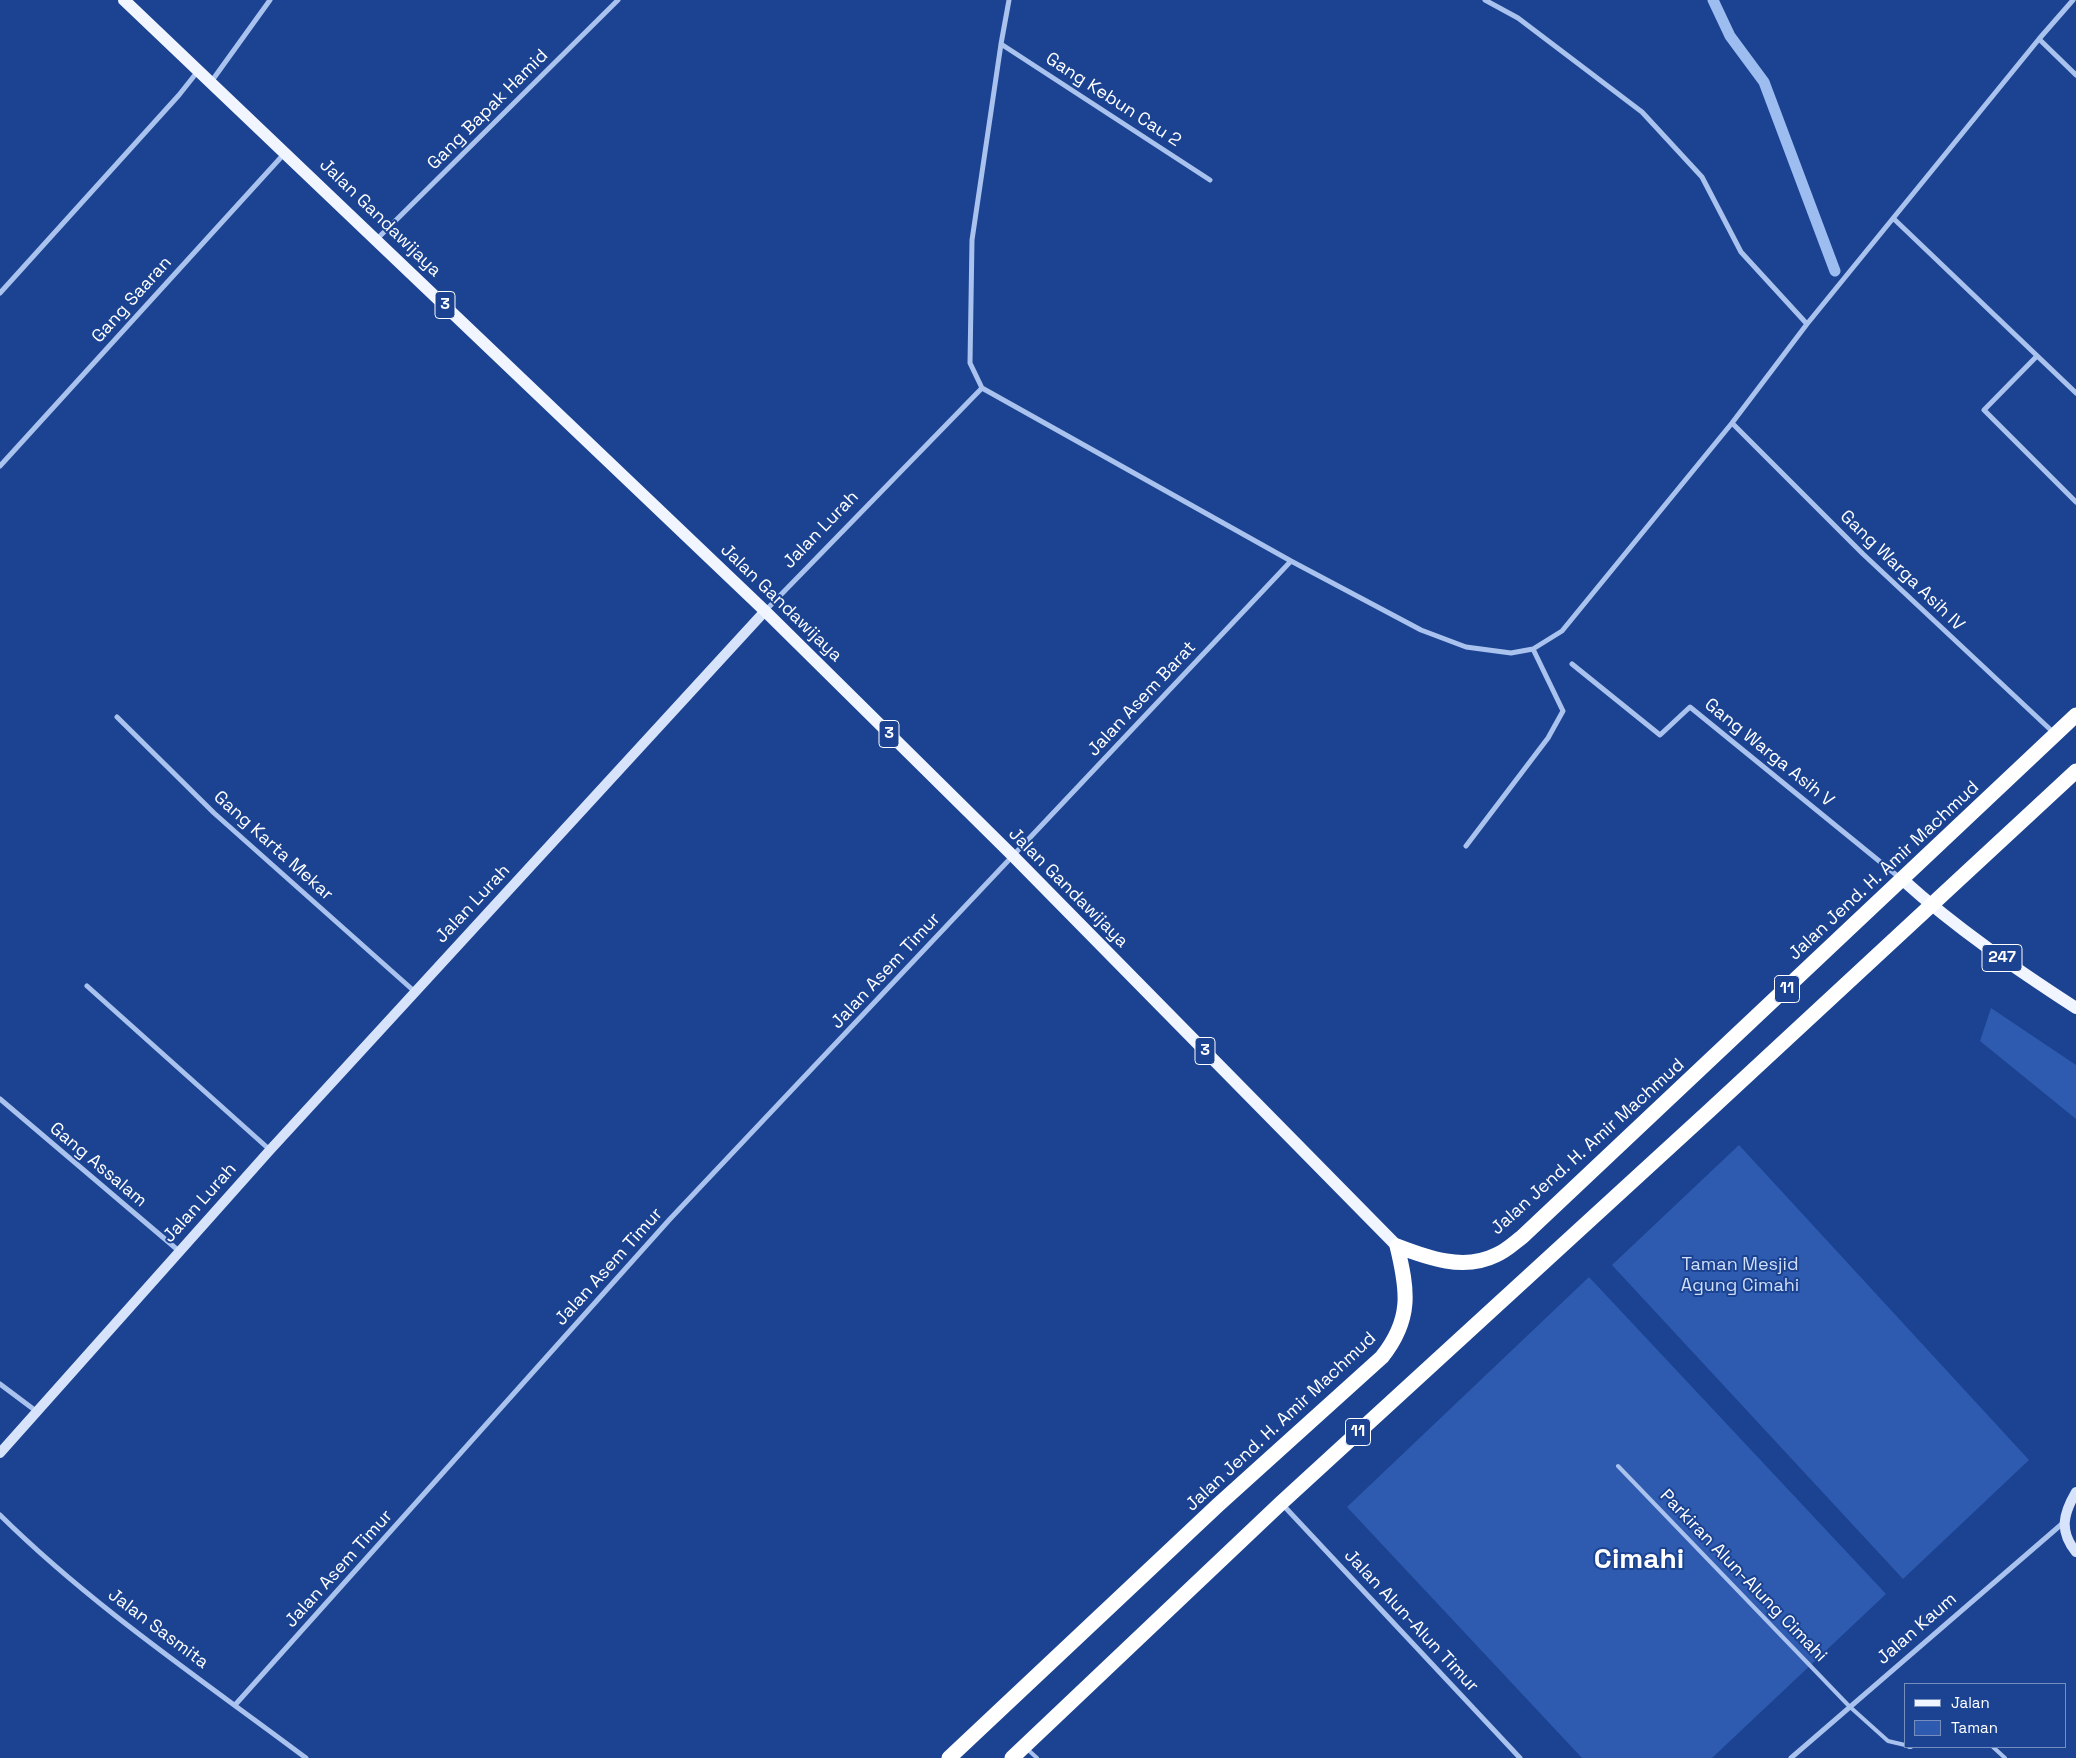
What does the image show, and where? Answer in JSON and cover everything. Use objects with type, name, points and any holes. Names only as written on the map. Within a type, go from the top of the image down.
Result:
[{"type":"highway","name":"Jalan Jend. H. Amir Machmud","points":[[1397,1246],[1427,1258],[1473,1263],[1496,1255],[1522,1237],[2076,715]]},
{"type":"highway","name":"11","points":[[1012,1758],[1281,1503],[1709,1111],[1930,904],[2076,771]]},
{"type":"highway","name":"Jalan Jend. H. Amir Machmud","points":[[949,1758],[1218,1505],[1382,1357],[1401,1328],[1406,1306],[1406,1282],[1397,1246]]},
{"type":"main road","name":"Jalan Gandawijaya","points":[[124,0],[765,611],[1013,856],[1397,1246]]},
{"type":"main road","name":"Jalan Lurah","points":[[0,1453],[178,1251],[414,991],[765,611]]},
{"type":"main road","name":"247","points":[[1902,880],[1930,904],[2019,971],[2076,1008]]},
{"type":"main road","points":[[2076,1492],[2067,1506],[2063,1523],[2070,1544],[2076,1552]]},
{"type":"street","points":[[211,82],[270,0]]},
{"type":"street","name":"Gang Bapak Hamid","points":[[377,240],[618,0]]},
{"type":"street","points":[[1009,0],[972,240],[970,364],[982,388],[1291,561],[1430,634],[1475,648],[1511,653],[1533,649],[1562,631],[1732,423],[1807,324],[2038,39],[2073,0]]},
{"type":"street","points":[[1485,0],[1518,18],[1642,112],[1702,177],[1741,252],[1807,324]]},
{"type":"street","points":[[2038,39],[2076,75]]},
{"type":"street","name":"Gang Kebun Cau 2","points":[[1001,44],[1210,180]]},
{"type":"street","points":[[0,293],[180,96],[199,71]]},
{"type":"street","name":"Gang Saaran","points":[[0,466],[285,153]]},
{"type":"street","points":[[1894,219],[2076,393]]},
{"type":"street","points":[[2037,356],[1984,410],[2076,502]]},
{"type":"street","name":"Jalan Lurah","points":[[765,611],[982,388]]},
{"type":"street","name":"Gang Warga Asih IV","points":[[1732,423],[1870,561],[2056,735]]},
{"type":"street","name":"Jalan Asem Barat","points":[[1013,856],[1291,561]]},
{"type":"street","points":[[1466,846],[1548,738],[1564,711],[1533,649]]},
{"type":"street","name":"Gang Warga Asih V","points":[[1572,664],[1660,735],[1690,708],[1902,880]]},
{"type":"street","name":"Gang Karta Mekar","points":[[117,717],[214,813],[414,991]]},
{"type":"street","name":"Jalan Asem Timur","points":[[235,1705],[670,1219],[1013,856]]},
{"type":"street","points":[[87,986],[270,1150]]},
{"type":"street","name":"Gang Assalam","points":[[0,1099],[178,1251]]},
{"type":"street","points":[[0,1384],[36,1412]]},
{"type":"street","name":"Jalan Alun-Alun Timur","points":[[1281,1503],[1520,1758]]},
{"type":"street","name":"Jalan Sasmita","points":[[0,1515],[24,1538],[120,1620],[306,1758]]},
{"type":"street","name":"Jalan Kaum","points":[[1791,1758],[2063,1523]]},
{"type":"lane","name":"Parkiran Alun-Alung Cimahi","points":[[1618,1466],[1849,1706],[1888,1741],[1904,1746]]},
{"type":"lane","points":[[1024,1746],[1037,1758]]},
{"type":"lane","points":[[1994,1748],[2005,1758]]},
{"type":"green space","points":[[1991,1008],[2076,1065],[2076,1119],[1980,1041]]},
{"type":"green space","name":"Taman Mesjid Agung Cimahi","points":[[1739,1145],[2029,1460],[1903,1579],[1612,1265]]},
{"type":"green space","points":[[1589,1277],[1886,1594],[1712,1758],[1582,1758],[1347,1507]]},
{"type":"waterway","points":[[1713,0],[1730,36],[1764,82],[1835,271]]},
{"type":"district","name":"Cimahi","points":[[1639,1560]]}]
